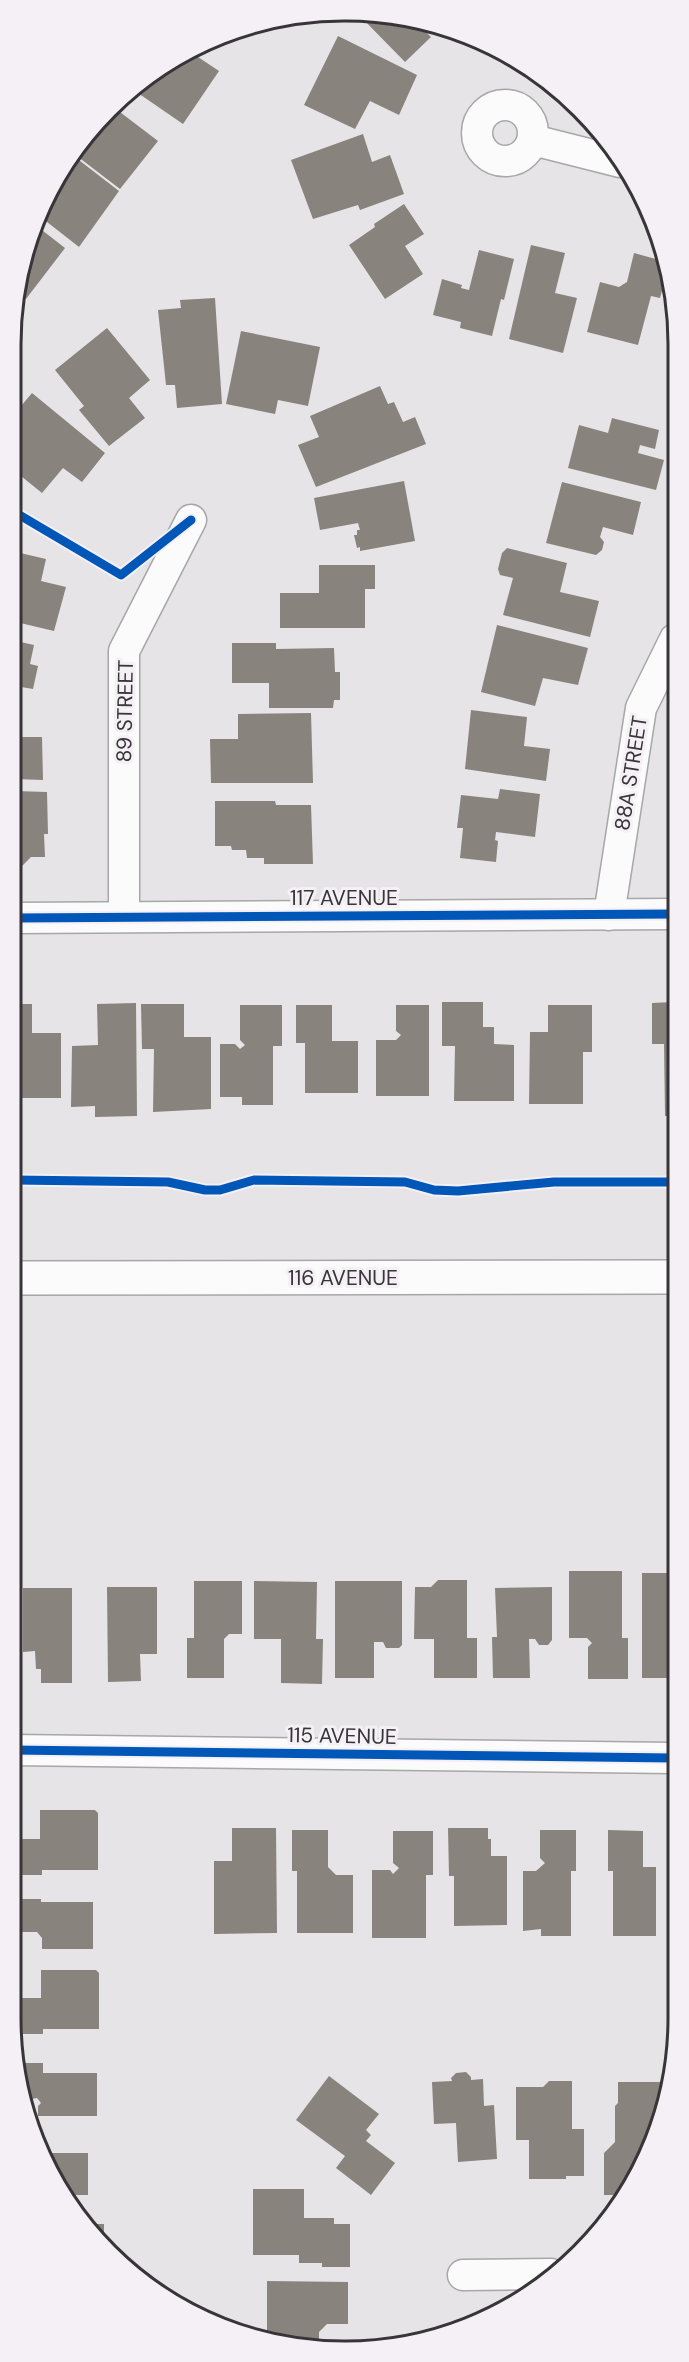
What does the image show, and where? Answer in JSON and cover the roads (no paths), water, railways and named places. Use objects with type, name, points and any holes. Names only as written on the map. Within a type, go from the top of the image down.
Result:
[{"type":"main road","name":"116 AVENUE","points":[[21,1278],[668,1277]]},
{"type":"street","points":[[533,140],[609,159]]},
{"type":"street","name":"89 STREET","points":[[124,916],[124,651],[191,520]]},
{"type":"street","name":"88A STREET","points":[[609,915],[641,708],[668,653]]},
{"type":"street","name":"117 AVENUE","points":[[21,918],[668,914]]},
{"type":"street","name":"115 AVENUE","points":[[21,1750],[668,1758]]},
{"type":"street","points":[[463,2275],[541,2274]]}]
